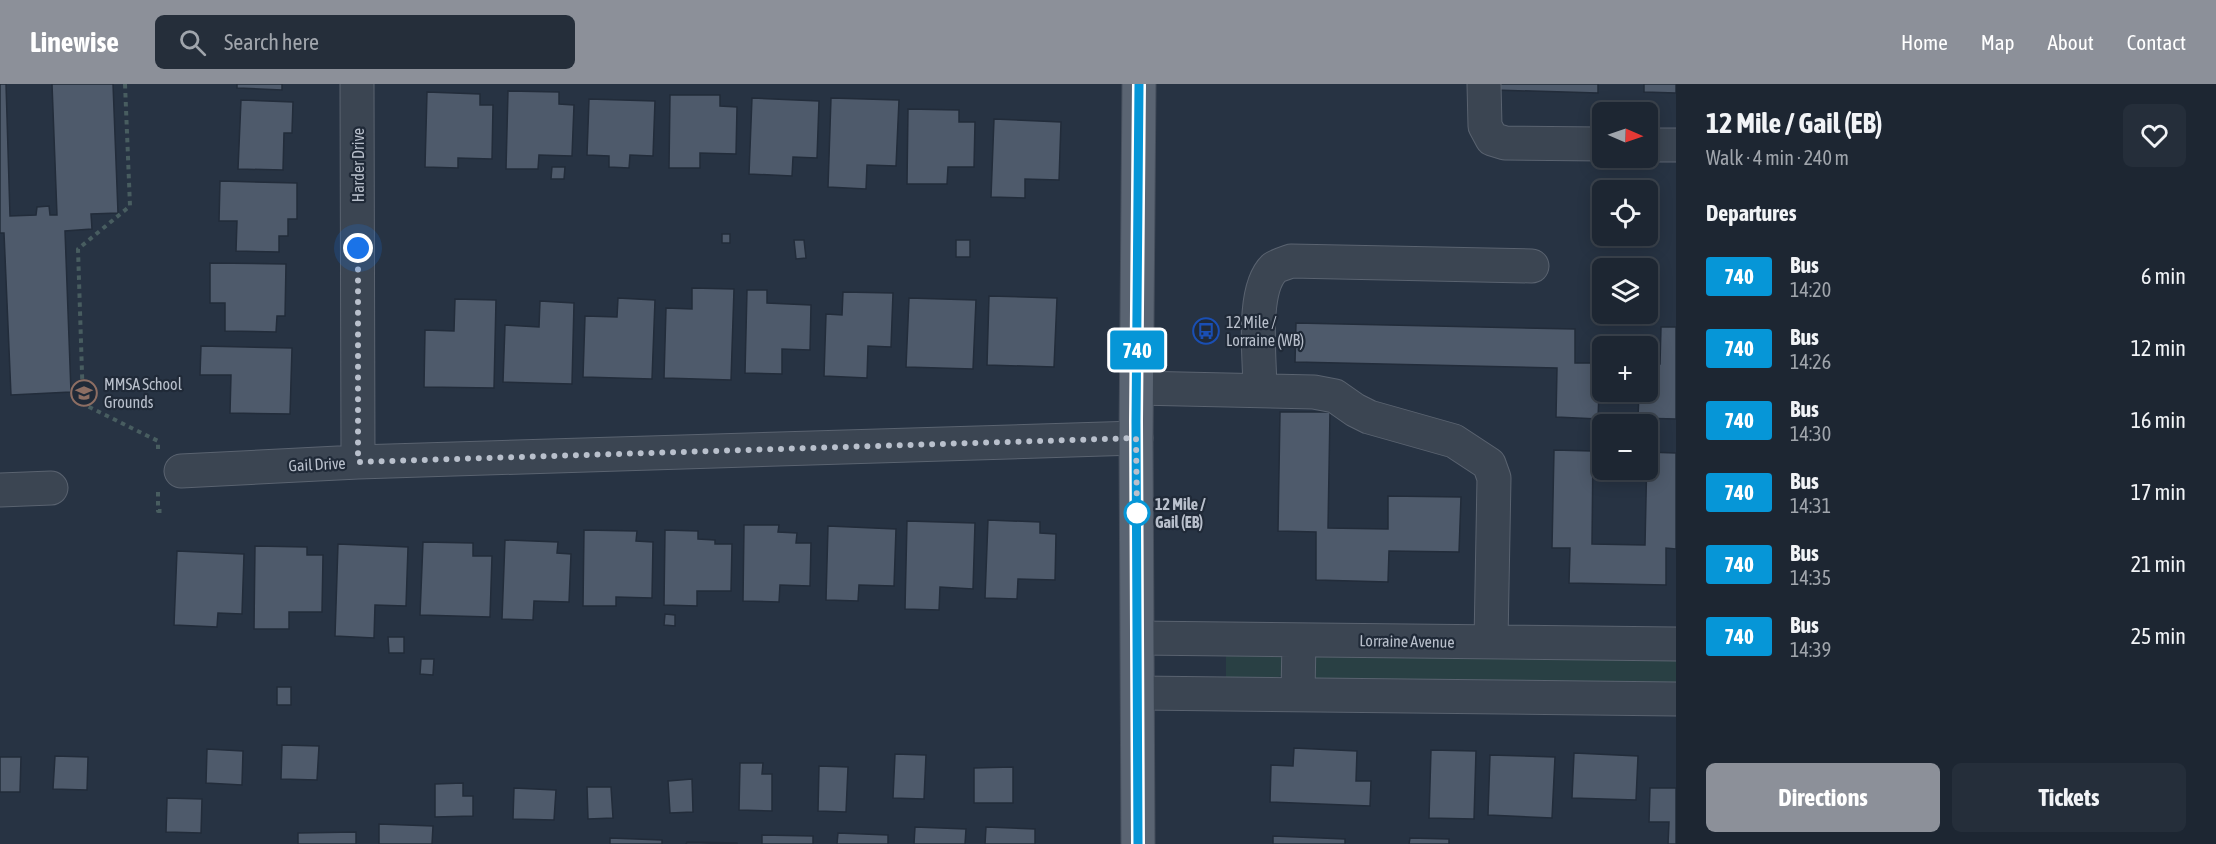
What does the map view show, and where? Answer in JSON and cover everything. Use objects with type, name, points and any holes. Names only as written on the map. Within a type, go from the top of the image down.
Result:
[{"type":"main road","points":[[1138,844],[1136,438],[1139,84]]},
{"type":"street","name":"Harder Drive","points":[[357,84],[358,462]]},
{"type":"street","points":[[1484,84],[1485,126],[1492,139],[1505,143],[1592,144]]},
{"type":"street","points":[[1658,145],[1676,145]]},
{"type":"street","points":[[1260,390],[1259,303],[1264,282],[1275,267],[1291,261],[1532,266]]},
{"type":"street","points":[[1137,388],[1314,392],[1335,396],[1369,417],[1454,441],[1489,464],[1494,478],[1491,642]]},
{"type":"street","name":"Gail Drive","points":[[166,471],[358,462],[1136,438]]},
{"type":"street","points":[[0,490],[51,488]]},
{"type":"street","name":"Lorraine Avenue","points":[[1138,638],[1676,644]]},
{"type":"street","points":[[1298,694],[1299,640]]},
{"type":"street","points":[[1139,693],[1676,699]]},
{"type":"path","points":[[124,84],[130,206],[78,249],[83,404],[158,441],[166,471],[158,511],[166,511]]},
{"type":"green space","points":[[1226,653],[1278,655],[1284,658],[1283,675],[1276,678],[1226,678]]},
{"type":"green space","points":[[1317,655],[1676,659],[1676,683],[1318,679],[1312,676],[1312,658]]},
{"type":"building","points":[[0,84],[6,84],[10,216],[36,215],[37,207],[49,206],[50,215],[57,215],[52,84],[113,84],[118,213],[91,214],[92,229],[65,231],[71,392],[11,395],[4,233],[0,233]]},
{"type":"building","points":[[237,84],[282,84],[282,90],[237,88]]},
{"type":"building","points":[[1494,84],[1598,84],[1598,93],[1494,90]]},
{"type":"building","points":[[1644,84],[1676,84],[1676,93],[1644,92]]},
{"type":"building","points":[[508,91],[559,92],[559,104],[574,105],[572,156],[539,155],[538,169],[506,169]]},
{"type":"building","points":[[427,92],[480,94],[480,105],[493,105],[492,159],[458,158],[458,168],[425,167]]},
{"type":"building","points":[[670,95],[720,95],[720,106],[737,107],[736,154],[700,153],[700,168],[669,168]]},
{"type":"building","points":[[752,98],[819,101],[817,158],[793,157],[792,176],[749,174]]},
{"type":"building","points":[[831,98],[899,100],[896,166],[867,165],[866,189],[828,187]]},
{"type":"building","points":[[589,99],[655,101],[653,156],[630,155],[629,168],[609,167],[609,156],[587,155]]},
{"type":"building","points":[[241,100],[293,102],[292,133],[284,133],[283,170],[238,169]]},
{"type":"building","points":[[908,109],[959,110],[959,122],[975,122],[974,167],[948,167],[947,184],[907,184]]},
{"type":"building","points":[[994,119],[1061,122],[1059,180],[1025,179],[1025,198],[991,197]]},
{"type":"building","points":[[552,167],[565,167],[564,179],[551,179]]},
{"type":"building","points":[[220,181],[297,183],[297,219],[288,219],[288,236],[279,236],[279,252],[236,251],[237,221],[219,221]]},
{"type":"building","points":[[722,234],[730,234],[730,243],[722,243]]},
{"type":"building","points":[[794,240],[804,240],[806,258],[796,259]]},
{"type":"building","points":[[956,240],[970,240],[970,257],[956,257]]},
{"type":"building","points":[[210,263],[286,264],[285,316],[277,316],[276,332],[225,331],[225,303],[210,303]]},
{"type":"building","points":[[692,288],[734,289],[731,380],[664,378],[666,308],[692,309]]},
{"type":"building","points":[[747,290],[767,290],[767,303],[811,305],[810,350],[782,349],[782,374],[745,373]]},
{"type":"building","points":[[843,292],[893,293],[891,347],[868,346],[867,378],[824,376],[826,314],[842,315]]},
{"type":"building","points":[[989,296],[1057,298],[1054,367],[987,365]]},
{"type":"building","points":[[618,298],[655,300],[652,379],[583,377],[585,316],[617,317]]},
{"type":"building","points":[[909,298],[976,300],[973,369],[906,367]]},
{"type":"building","points":[[455,299],[496,300],[494,388],[424,387],[425,330],[454,331]]},
{"type":"building","points":[[540,301],[574,303],[572,384],[503,382],[505,325],[539,327]]},
{"type":"building","points":[[1296,323],[1575,329],[1575,363],[1592,363],[1592,402],[1599,402],[1598,414],[1592,414],[1592,419],[1556,417],[1557,368],[1295,362]]},
{"type":"building","points":[[1661,327],[1676,327],[1676,419],[1658,419],[1658,414],[1638,414],[1639,402],[1658,402],[1658,364],[1660,364]]},
{"type":"building","points":[[201,346],[292,348],[290,414],[230,413],[231,375],[200,375]]},
{"type":"building","points":[[1280,412],[1330,412],[1328,528],[1388,529],[1388,496],[1461,497],[1459,552],[1389,551],[1388,582],[1316,580],[1316,532],[1278,531]]},
{"type":"building","points":[[1554,450],[1592,451],[1592,544],[1645,545],[1646,480],[1658,480],[1658,452],[1676,453],[1676,549],[1666,548],[1666,585],[1569,583],[1570,548],[1552,548]]},
{"type":"building","points":[[988,520],[1040,522],[1040,533],[1056,534],[1055,580],[1018,579],[1017,599],[985,598]]},
{"type":"building","points":[[907,521],[975,523],[973,589],[940,587],[939,610],[905,609]]},
{"type":"building","points":[[744,525],[779,525],[778,532],[797,533],[796,543],[811,543],[810,586],[780,585],[779,602],[743,601]]},
{"type":"building","points":[[828,526],[896,529],[894,586],[859,585],[858,601],[826,600]]},
{"type":"building","points":[[584,530],[637,531],[636,541],[653,542],[652,598],[616,597],[616,606],[583,606]]},
{"type":"building","points":[[665,530],[698,531],[698,539],[715,540],[715,544],[732,544],[731,591],[697,591],[697,606],[664,605]]},
{"type":"building","points":[[505,540],[558,542],[557,553],[571,554],[569,602],[534,601],[533,620],[502,619]]},
{"type":"building","points":[[423,542],[473,543],[473,556],[492,556],[490,617],[420,615]]},
{"type":"building","points":[[338,544],[408,547],[406,606],[375,605],[374,638],[335,636]]},
{"type":"building","points":[[255,546],[307,547],[307,555],[323,555],[322,612],[289,612],[289,629],[254,629]]},
{"type":"building","points":[[177,551],[244,554],[242,614],[218,613],[217,627],[174,625]]},
{"type":"building","points":[[665,614],[675,615],[675,626],[664,625]]},
{"type":"building","points":[[388,637],[404,637],[404,653],[389,653]]},
{"type":"building","points":[[421,659],[434,659],[433,675],[420,674]]},
{"type":"building","points":[[277,687],[291,687],[291,705],[277,705]]},
{"type":"building","points":[[282,745],[319,746],[317,780],[281,779]]},
{"type":"building","points":[[1294,748],[1357,751],[1356,781],[1371,781],[1370,806],[1270,802],[1271,765],[1293,766]]},
{"type":"building","points":[[207,749],[243,751],[242,785],[206,783]]},
{"type":"building","points":[[1431,750],[1476,751],[1474,819],[1429,818]]},
{"type":"building","points":[[1574,753],[1638,756],[1636,800],[1572,798]]},
{"type":"building","points":[[895,754],[926,755],[924,799],[893,798]]},
{"type":"building","points":[[1490,755],[1555,757],[1552,818],[1488,815]]},
{"type":"building","points":[[55,756],[88,757],[87,790],[53,789]]},
{"type":"building","points":[[0,757],[21,757],[20,792],[0,792]]},
{"type":"building","points":[[740,763],[763,763],[762,774],[772,774],[772,811],[739,810]]},
{"type":"building","points":[[819,766],[848,767],[846,812],[818,811]]},
{"type":"building","points":[[1013,767],[1013,803],[974,803],[974,768]]},
{"type":"building","points":[[692,779],[693,812],[670,813],[668,781]]},
{"type":"building","points":[[463,783],[463,796],[473,796],[473,816],[435,817],[435,784]]},
{"type":"building","points":[[587,787],[611,787],[613,818],[588,819]]},
{"type":"building","points":[[514,788],[556,790],[554,820],[513,819]]},
{"type":"building","points":[[1650,788],[1676,788],[1676,844],[1668,844],[1669,822],[1649,822]]},
{"type":"building","points":[[167,798],[202,799],[201,833],[166,832]]},
{"type":"building","points":[[379,824],[433,826],[432,844],[379,844]]},
{"type":"building","points":[[915,827],[966,829],[965,844],[914,844]]},
{"type":"building","points":[[986,827],[1035,829],[1035,844],[985,844]]},
{"type":"building","points":[[356,832],[356,844],[298,844],[298,833]]},
{"type":"building","points":[[838,833],[888,835],[888,844],[837,844]]},
{"type":"building","points":[[762,835],[813,836],[813,844],[762,844]]},
{"type":"building","points":[[1273,836],[1345,839],[1345,844],[1273,844]]},
{"type":"building","points":[[610,838],[662,840],[662,844],[610,844]]},
{"type":"building","points":[[1410,838],[1449,839],[1449,844],[1409,844]]},
{"type":"building","points":[[687,842],[737,843],[737,844],[686,844]]},
{"type":"bus line","name":"740","points":[[1138,844],[1136,421],[1139,84]]},
{"type":"place","name":"12 Mile / Lorraine (WB)","points":[[1206,331]]},
{"type":"place","name":"MMSA School Grounds","points":[[84,393]]},
{"type":"place","name":"12 Mile / Gail (EB)","points":[[1137,513]]},
{"type":"route","points":[[358,248],[358,462],[1136,438],[1137,513]]}]
